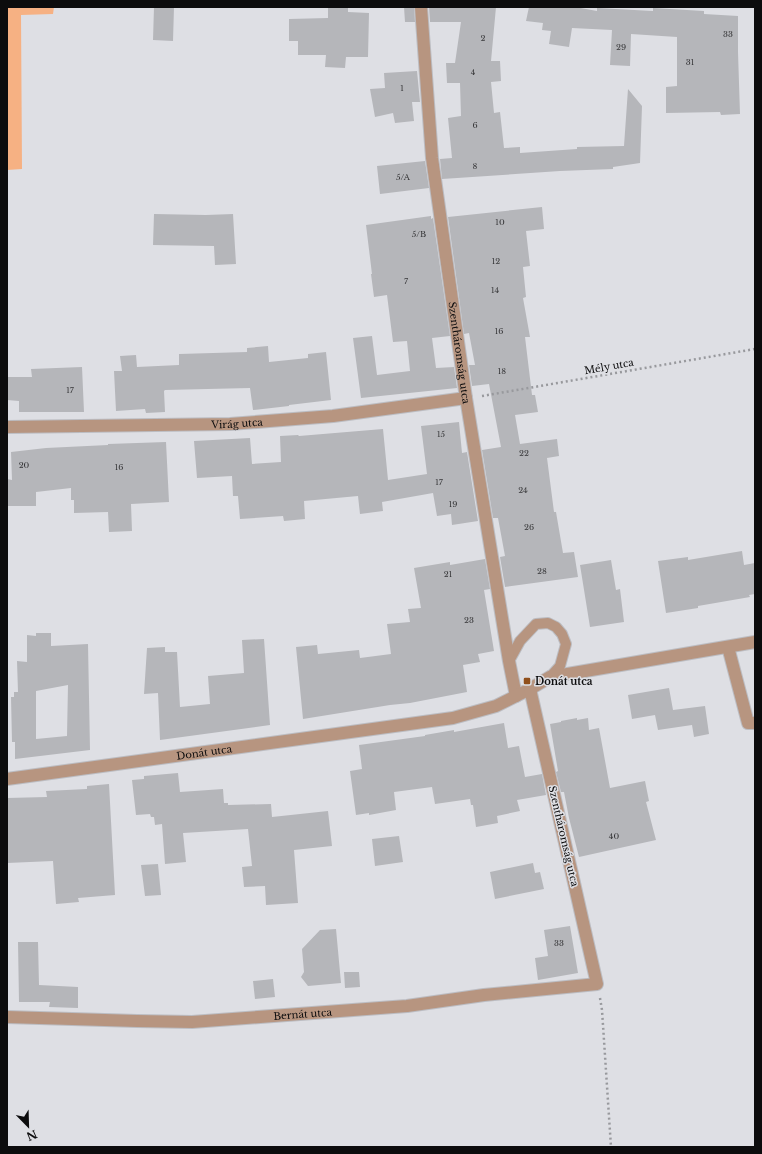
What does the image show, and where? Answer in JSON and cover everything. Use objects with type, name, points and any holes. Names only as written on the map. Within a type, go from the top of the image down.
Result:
[{"type":"street","name":"Szentháromság utca","points":[[421,7],[432,158],[466,398],[516,696]]},
{"type":"street","name":"Virág utca","points":[[7,427],[230,424],[333,416],[466,398]]},
{"type":"street","points":[[550,677],[755,642]]},
{"type":"street","points":[[728,647],[748,723],[755,723]]},
{"type":"street","name":"Donát utca","points":[[7,779],[453,718],[496,706],[550,677]]},
{"type":"street","name":"Szentháromság utca","points":[[530,689],[597,984]]},
{"type":"street","name":"Bernát utca","points":[[7,1017],[136,1022],[192,1022],[407,1006],[484,995],[597,984]]},
{"type":"lane","points":[[509,661],[520,641],[536,624],[548,623],[556,627],[562,634],[566,644],[560,666],[550,677]]},
{"type":"path","name":"Mély utca","points":[[466,398],[755,348]]},
{"type":"path","points":[[597,984],[602,1010],[611,1147]]},
{"type":"shaded area","points":[[7,7],[54,7],[53,14],[21,15],[22,169],[7,170]]},
{"type":"building","points":[[154,7],[174,7],[173,41],[153,40]]},
{"type":"building","points":[[328,7],[348,7],[348,12],[369,13],[368,57],[346,57],[345,68],[325,67],[326,55],[298,55],[298,41],[289,41],[289,19],[328,18]]},
{"type":"building","points":[[404,7],[414,7],[415,22],[405,22]]},
{"type":"building","points":[[429,7],[496,7],[491,61],[500,61],[501,81],[491,82],[494,113],[500,112],[504,148],[520,147],[520,153],[577,149],[577,147],[624,146],[628,89],[642,106],[640,163],[613,167],[613,169],[442,179],[440,159],[452,158],[448,118],[461,116],[460,83],[447,83],[446,63],[455,63],[461,22],[430,22]]},
{"type":"building","points":[[529,7],[575,7],[597,11],[597,8],[653,11],[653,8],[704,11],[704,14],[738,16],[740,114],[721,115],[720,112],[666,113],[666,87],[677,86],[677,37],[631,34],[630,66],[610,65],[612,30],[572,28],[569,47],[549,44],[551,31],[542,30],[543,23],[526,21]]},
{"type":"building","points":[[417,71],[420,102],[412,102],[414,121],[395,123],[393,113],[375,117],[370,89],[385,88],[384,73]]},
{"type":"building","points":[[425,161],[429,188],[380,194],[377,166]]},
{"type":"building","points":[[542,207],[544,229],[526,231],[530,266],[523,267],[526,297],[523,298],[530,337],[525,337],[532,395],[535,395],[538,412],[515,415],[520,444],[557,439],[559,456],[547,458],[554,512],[556,512],[563,553],[574,552],[578,577],[505,587],[500,557],[505,556],[498,518],[493,518],[482,450],[501,447],[489,384],[472,386],[469,365],[475,365],[469,333],[464,334],[448,217]]},
{"type":"building","points":[[154,214],[233,214],[236,264],[215,265],[214,246],[153,245]]},
{"type":"building","points":[[431,216],[431,219],[433,218],[450,336],[432,338],[436,368],[454,367],[457,388],[361,398],[353,338],[372,336],[377,375],[410,371],[407,341],[393,342],[387,295],[374,297],[366,225]]},
{"type":"building","points":[[268,346],[269,362],[308,358],[308,354],[326,352],[331,400],[253,410],[250,388],[165,390],[165,412],[146,413],[145,409],[116,411],[114,371],[122,371],[120,356],[136,355],[137,367],[179,365],[179,354],[247,352],[247,348]]},
{"type":"building","points":[[82,367],[84,412],[19,412],[19,401],[7,400],[7,377],[32,377],[31,369]]},
{"type":"building","points":[[459,422],[462,453],[467,452],[478,521],[452,525],[451,514],[437,516],[433,493],[382,502],[383,511],[360,514],[358,496],[304,501],[305,519],[284,521],[283,516],[240,519],[238,496],[233,496],[232,476],[197,478],[194,441],[250,438],[252,464],[281,462],[280,436],[299,436],[383,429],[388,480],[427,474],[421,426]]},
{"type":"building","points":[[166,442],[169,502],[131,504],[132,531],[109,532],[108,512],[74,513],[74,500],[71,500],[71,488],[36,492],[36,506],[7,506],[7,479],[12,480],[11,452],[108,444]]},
{"type":"building","points":[[742,551],[744,565],[755,563],[755,594],[749,595],[750,597],[666,613],[658,561],[688,557],[688,560]]},
{"type":"building","points":[[485,559],[490,589],[484,590],[494,651],[478,654],[480,662],[463,665],[467,692],[410,703],[303,719],[296,647],[317,645],[318,654],[359,650],[360,658],[391,654],[387,624],[410,622],[408,609],[421,608],[414,568],[450,562],[450,565]]},
{"type":"building","points":[[611,560],[616,590],[620,589],[624,622],[590,627],[580,565]]},
{"type":"building","points":[[36,633],[51,633],[51,646],[88,644],[90,750],[15,759],[15,742],[12,742],[11,697],[14,697],[14,692],[18,692],[17,661],[27,662],[27,635],[36,636]],"holes":[[[68,685],[67,736],[36,739],[36,691]]]},
{"type":"building","points":[[264,639],[270,725],[160,740],[158,693],[144,694],[147,648],[165,647],[165,652],[177,652],[180,707],[210,704],[208,676],[244,673],[242,640]]},
{"type":"building","points":[[669,688],[673,710],[705,706],[709,734],[694,737],[692,725],[658,730],[655,715],[632,719],[628,695]]},
{"type":"building","points":[[577,718],[577,720],[588,718],[589,730],[599,728],[610,788],[645,781],[649,801],[646,802],[656,840],[579,857],[564,792],[561,792],[556,772],[558,771],[550,724]]},
{"type":"building","points":[[504,723],[508,748],[519,746],[525,777],[542,774],[546,795],[517,800],[520,811],[497,816],[498,823],[476,827],[473,805],[471,805],[470,799],[435,804],[432,787],[394,792],[396,810],[369,815],[369,813],[356,815],[350,771],[362,769],[359,745],[425,736],[454,730],[454,732]]},
{"type":"building","points":[[178,773],[180,792],[223,789],[224,803],[228,803],[228,805],[271,804],[272,817],[328,811],[332,846],[294,850],[298,903],[266,905],[265,886],[244,887],[242,867],[252,866],[248,829],[183,833],[186,862],[165,864],[162,824],[155,825],[154,817],[151,817],[150,814],[136,815],[132,780],[144,779],[144,776]]},
{"type":"building","points":[[109,784],[115,895],[78,898],[79,902],[56,904],[53,861],[7,863],[7,798],[47,797],[46,791],[87,789],[87,786]]},
{"type":"building","points":[[399,836],[403,862],[375,866],[372,839]]},
{"type":"building","points":[[533,863],[535,873],[540,872],[544,889],[495,899],[490,872]]},
{"type":"building","points":[[158,864],[161,895],[145,896],[141,865]]},
{"type":"building","points":[[570,926],[578,973],[538,980],[535,958],[548,956],[544,930]]},
{"type":"building","points":[[336,929],[341,983],[308,986],[301,977],[304,972],[302,949],[320,930]]},
{"type":"building","points":[[18,942],[38,942],[39,985],[78,987],[78,1008],[49,1007],[50,1002],[19,1002]]},
{"type":"building","points":[[344,972],[359,972],[360,987],[345,988]]},
{"type":"building","points":[[273,979],[275,997],[255,999],[253,981]]},
{"type":"place","name":"Donát utca","points":[[527,681]]}]
